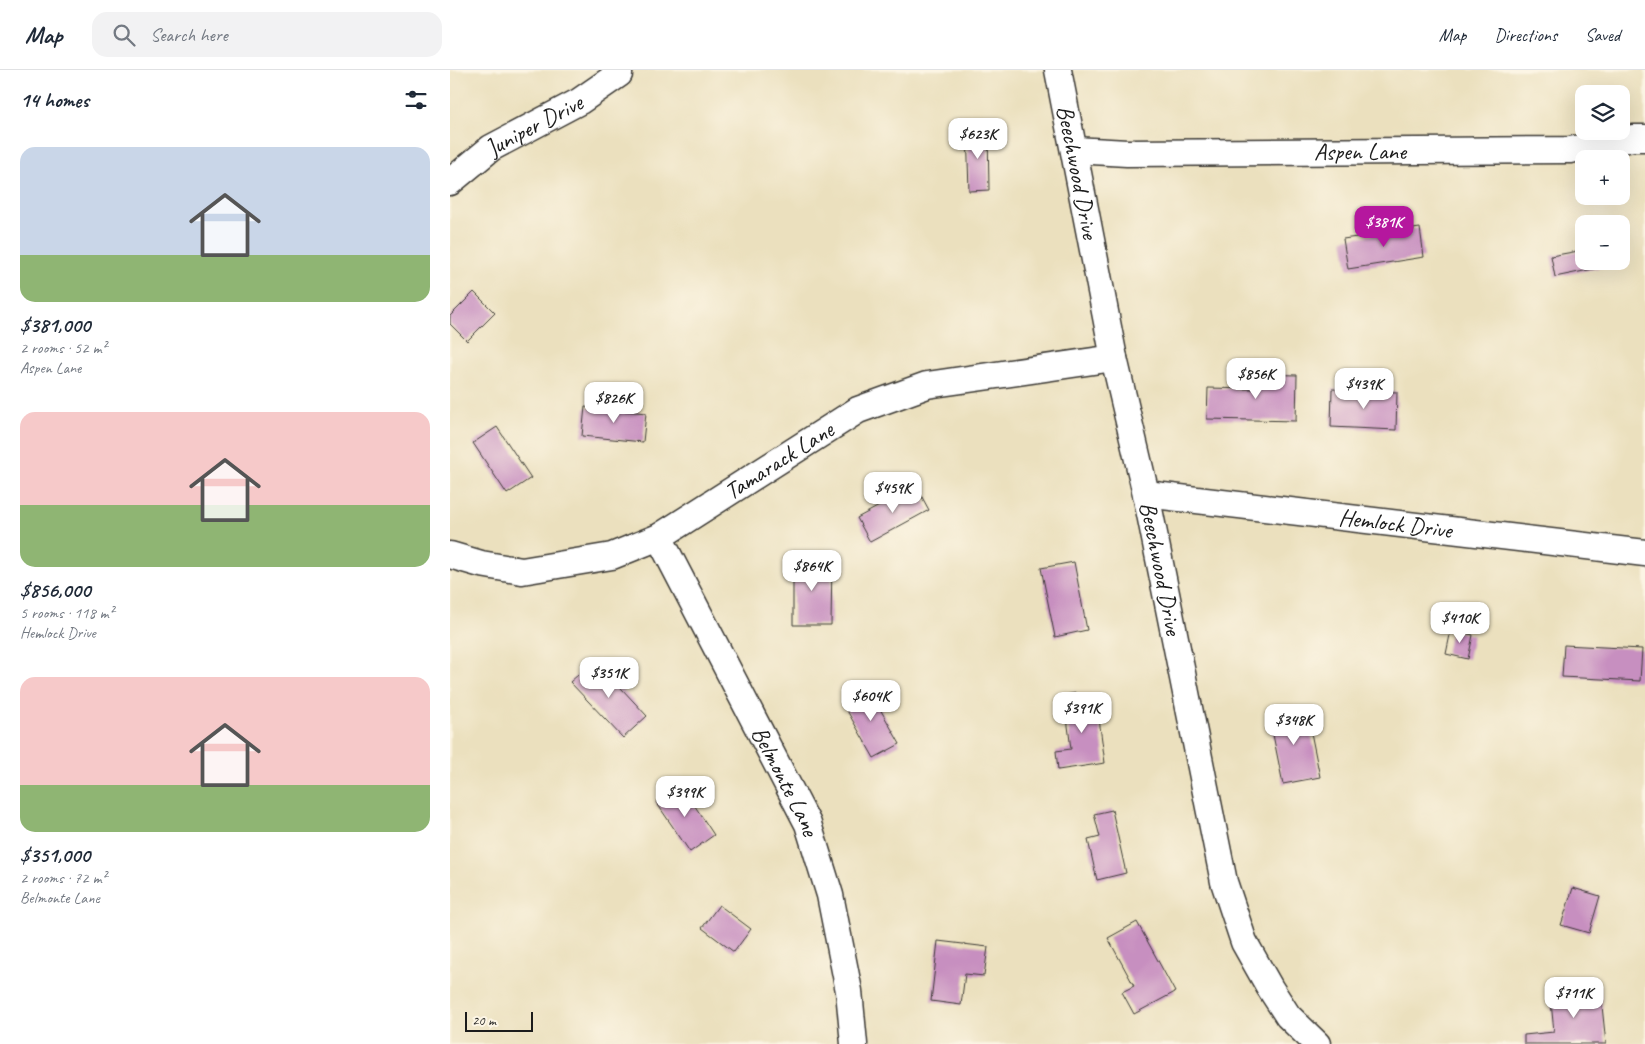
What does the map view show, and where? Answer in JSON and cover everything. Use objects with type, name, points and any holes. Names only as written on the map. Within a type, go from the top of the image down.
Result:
[{"type":"street","name":"Juniper Drive","points":[[450,182],[491,148],[580,101],[618,74],[619,70]]},
{"type":"street","name":"Beechwood Drive","points":[[1058,70],[1114,358],[1146,494],[1224,882],[1244,942],[1270,988],[1288,1016],[1316,1044]]},
{"type":"street","name":"Aspen Lane","points":[[1074,150],[1127,153],[1570,150],[1633,138],[1645,138]]},
{"type":"street","name":"Tamarack Lane","points":[[450,556],[481,564],[522,571],[612,556],[659,537],[858,410],[927,384],[1114,358]]},
{"type":"street","name":"Hemlock Drive","points":[[1146,494],[1645,553]]},
{"type":"street","name":"Belmonte Lane","points":[[659,537],[808,824],[830,896],[849,992],[854,1044]]},
{"type":"building","points":[[988,129],[989,190],[969,191],[967,130]]},
{"type":"building","points":[[1420,228],[1424,257],[1348,269],[1343,239]]},
{"type":"building","points":[[1575,252],[1575,270],[1589,270],[1555,277],[1551,256]]},
{"type":"building","points":[[474,292],[495,313],[467,341],[450,324],[450,316]]},
{"type":"building","points":[[1255,374],[1297,375],[1296,421],[1207,419],[1208,388],[1254,389]]},
{"type":"building","points":[[1332,389],[1397,392],[1396,430],[1331,427]]},
{"type":"building","points":[[585,407],[646,413],[643,442],[582,436]]},
{"type":"building","points":[[497,427],[531,478],[507,494],[473,443]]},
{"type":"building","points":[[916,486],[929,510],[870,542],[857,518]]},
{"type":"building","points":[[793,559],[832,559],[831,625],[793,625]]},
{"type":"building","points":[[1074,562],[1087,630],[1055,637],[1041,568]]},
{"type":"building","points":[[1451,630],[1473,635],[1468,659],[1446,654]]},
{"type":"building","points":[[1564,645],[1642,649],[1640,681],[1562,677]]},
{"type":"building","points":[[595,660],[647,716],[623,738],[570,682]]},
{"type":"building","points":[[867,686],[900,744],[874,758],[841,700]]},
{"type":"building","points":[[1076,693],[1077,700],[1096,697],[1105,763],[1058,770],[1056,751],[1071,749],[1064,695]]},
{"type":"building","points":[[1306,708],[1320,777],[1283,784],[1269,715]]},
{"type":"building","points":[[681,785],[714,835],[690,852],[656,802]]},
{"type":"building","points":[[1112,810],[1126,873],[1097,880],[1088,840],[1100,837],[1094,814]]},
{"type":"building","points":[[1573,888],[1600,896],[1589,933],[1561,925]]},
{"type":"building","points":[[719,905],[751,929],[734,952],[702,928]]},
{"type":"building","points":[[1137,922],[1175,992],[1134,1014],[1122,992],[1134,986],[1108,938]]},
{"type":"building","points":[[938,941],[988,947],[984,976],[965,974],[961,1005],[931,1001]]},
{"type":"building","points":[[1600,987],[1606,1044],[1524,1044],[1524,1035],[1554,1032],[1550,992]]}]
